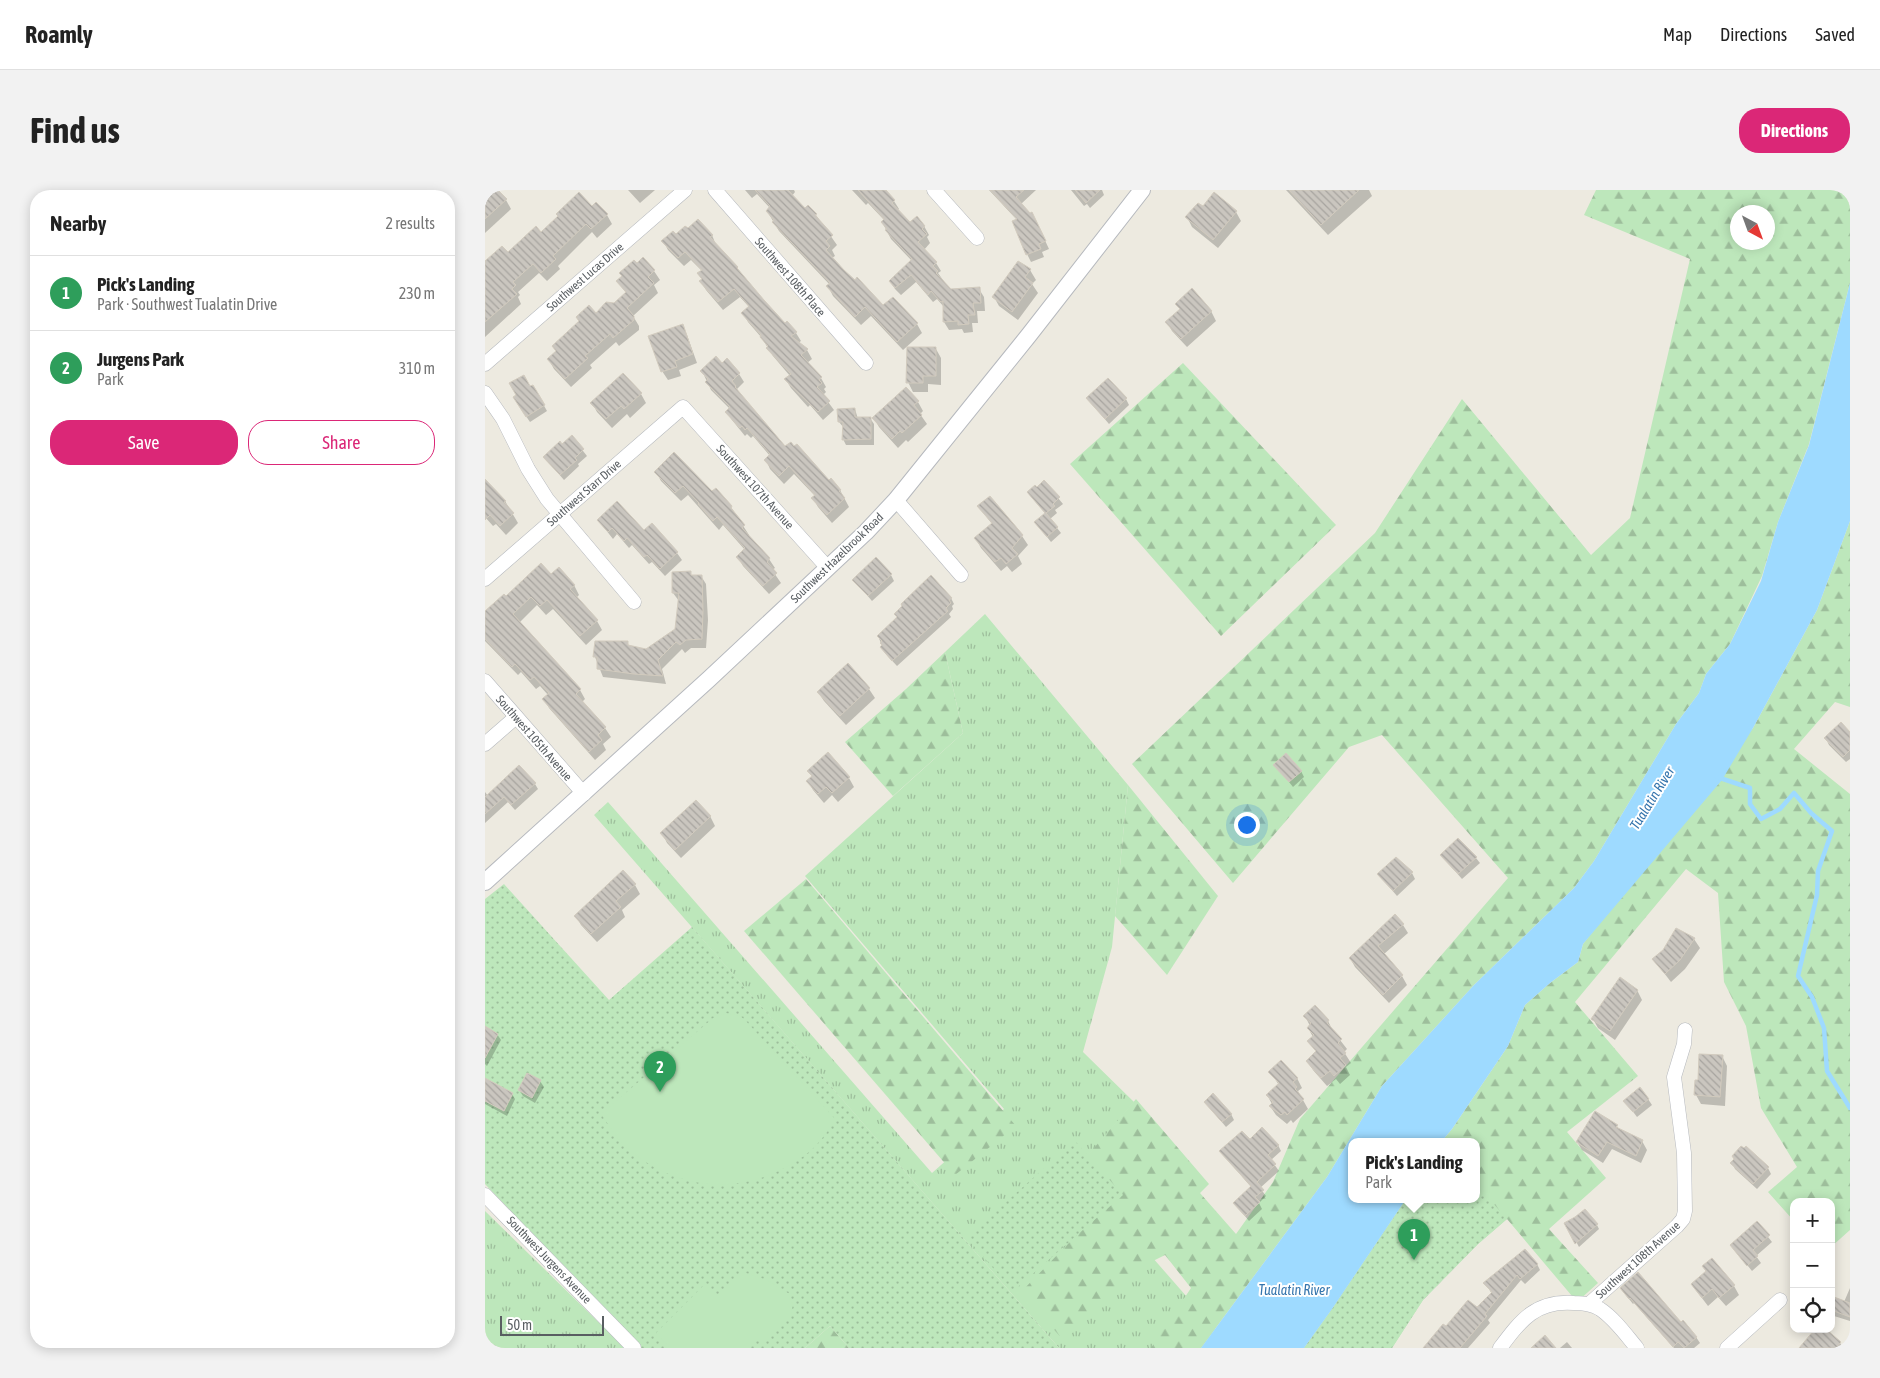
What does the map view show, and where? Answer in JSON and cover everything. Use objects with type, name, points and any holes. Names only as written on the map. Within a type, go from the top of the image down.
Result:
[{"type":"street","name":"Southwest Lucas Drive","points":[[485,364],[685,190]]},
{"type":"street","name":"Southwest 108th Place","points":[[715,190],[866,363]]},
{"type":"street","points":[[935,190],[977,238]]},
{"type":"street","name":"Southwest Hazelbrook Road","points":[[485,882],[705,683],[866,532],[896,500],[1029,335],[1142,190]]},
{"type":"street","points":[[485,393],[503,419],[528,469],[559,514],[634,602]]},
{"type":"street","name":"Southwest Starr Drive","points":[[485,579],[683,407]]},
{"type":"street","name":"Southwest 107th Avenue","points":[[683,407],[827,567]]},
{"type":"street","points":[[896,500],[961,575]]},
{"type":"street","name":"Southwest 105th Avenue","points":[[485,681],[584,794]]},
{"type":"street","points":[[485,744],[516,717]]},
{"type":"street","name":"Southwest 108th Avenue","points":[[1637,1348],[1609,1316],[1599,1308],[1589,1304],[1683,1219],[1685,1211],[1684,1153],[1674,1077],[1684,1044],[1685,1030]]},
{"type":"street","name":"Southwest Jurgens Avenue","points":[[485,1195],[634,1348]]},
{"type":"street","points":[[1727,1348],[1780,1300]]},
{"type":"street","points":[[1499,1348],[1526,1316],[1546,1304],[1569,1302],[1589,1304]]},
{"type":"green space","points":[[1596,190],[1850,190],[1850,283],[1809,444],[1778,522],[1762,576],[1730,644],[1706,674],[1699,693],[1676,724],[1594,861],[1574,888],[1474,985],[1382,1086],[1351,1138],[1348,1138],[1348,1142],[1327,1177],[1201,1348],[1151,1348],[1191,1288],[1165,1255],[1137,1269],[1064,1341],[1021,1292],[1113,1198],[1082,1162],[1136,1099],[1209,1184],[1200,1193],[1236,1234],[1273,1182],[1300,1119],[1508,878],[1382,735],[1349,747],[1233,883],[1132,764],[1375,533],[1462,399],[1591,555],[1630,518],[1690,259],[1584,215]]},
{"type":"green space","points":[[1183,363],[1336,525],[1221,636],[1070,464]]},
{"type":"green space","points":[[1850,521],[1850,707],[1835,702],[1794,749],[1850,794],[1850,1230],[1835,1243],[1835,1198],[1790,1198],[1790,1217],[1768,1192],[1797,1167],[1761,1108],[1746,1026],[1724,982],[1718,893],[1686,869],[1575,1002],[1638,1076],[1567,1132],[1606,1178],[1549,1229],[1598,1283],[1577,1302],[1507,1219],[1478,1244],[1423,1300],[1392,1348],[1304,1348],[1403,1203],[1480,1203],[1480,1138],[1444,1138],[1508,1046],[1525,1005],[1578,962],[1583,944],[1753,728],[1817,610]]},
{"type":"green space","points":[[985,614],[1128,785],[1112,947],[1083,1052],[1134,1102],[1088,1156],[1061,1153],[1215,1329],[1201,1348],[1059,1348],[594,815],[608,802],[932,1173],[1004,1109],[805,876],[963,733],[945,652]]},
{"type":"green space","points":[[945,652],[963,733],[893,796],[845,742]]},
{"type":"green space","points":[[1128,785],[1218,896],[1167,975],[1115,916]]},
{"type":"green space","points":[[806,879],[1016,1126],[955,1175],[744,931]]},
{"type":"green space","points":[[504,884],[609,1000],[692,927],[1059,1348],[849,1348],[830,1326],[805,1348],[641,1348],[485,1184],[485,899]]},
{"type":"green space","points":[[726,1013],[740,1016],[745,1020],[836,1120],[809,1152],[787,1167],[764,1177],[741,1183],[717,1184],[694,1182],[671,1175],[648,1164],[627,1148],[601,1114],[713,1018]]},
{"type":"green space","points":[[1075,1141],[1123,1195],[1013,1291],[966,1237]]},
{"type":"green space","points":[[1480,1188],[1507,1219],[1478,1244],[1423,1300],[1392,1348],[1304,1348],[1403,1203],[1480,1203]]},
{"type":"green space","points":[[485,1211],[625,1348],[485,1348]]},
{"type":"green space","points":[[743,1272],[767,1280],[788,1293],[794,1294],[789,1298],[793,1304],[791,1314],[762,1343],[758,1339],[749,1348],[670,1348],[656,1333],[704,1285],[717,1298]]},
{"type":"green space","points":[[830,1326],[849,1348],[805,1348]]},
{"type":"water","name":"Tualatin River","points":[[1850,283],[1850,521],[1817,610],[1753,728],[1722,780],[1583,944],[1578,962],[1525,1005],[1508,1046],[1444,1138],[1351,1138],[1382,1086],[1474,985],[1574,888],[1594,861],[1676,724],[1699,693],[1706,674],[1730,644],[1761,581],[1778,522],[1809,445]]},
{"type":"water","name":"Tualatin River","points":[[1348,1142],[1348,1203],[1403,1203],[1304,1348],[1201,1348],[1327,1177]]},
{"type":"building","points":[[490,190],[498,190],[507,199],[485,219],[485,195]]},
{"type":"building","points":[[755,190],[788,190],[805,208],[808,205],[833,235],[826,241],[830,246],[826,250],[844,270],[855,280],[857,277],[883,305],[893,297],[918,323],[897,342],[865,307],[855,317],[826,286],[830,283],[772,222],[774,220],[766,211],[770,206]]},
{"type":"building","points":[[858,190],[886,190],[895,200],[892,203],[910,222],[917,216],[925,226],[922,229],[927,234],[918,242],[937,262],[933,266],[938,271],[936,273],[951,289],[980,287],[981,303],[973,303],[975,315],[968,315],[969,324],[958,325],[958,321],[943,322],[943,301],[941,302],[931,291],[928,295],[911,275],[895,288],[889,281],[912,259],[885,230],[887,229],[881,222],[884,219]]},
{"type":"building","points":[[990,190],[1024,190],[1016,197],[1030,213],[1032,212],[1046,241],[1039,244],[1041,249],[1026,255],[1012,221],[1017,219]]},
{"type":"building","points":[[1075,190],[1100,190],[1086,203]]},
{"type":"building","points":[[1289,190],[1359,190],[1321,225]]},
{"type":"building","points":[[579,192],[592,206],[596,202],[608,214],[591,229],[586,224],[553,256],[556,259],[541,273],[533,264],[513,282],[516,285],[512,289],[517,294],[485,322],[485,261],[502,246],[508,252],[536,226],[541,232],[558,216],[556,214]]},
{"type":"building","points":[[1214,192],[1237,211],[1213,240],[1185,217],[1198,203],[1203,206]]},
{"type":"building","points":[[698,219],[713,235],[710,237],[738,267],[764,300],[785,323],[787,321],[797,332],[791,336],[808,349],[801,355],[822,377],[819,380],[822,383],[817,387],[830,401],[818,412],[784,379],[791,374],[766,348],[768,346],[760,337],[761,335],[741,313],[749,306],[734,289],[718,302],[699,281],[702,279],[697,273],[702,270],[685,252],[678,258],[661,241],[673,231],[676,234],[685,226],[688,228]]},
{"type":"building","points":[[643,257],[655,270],[648,277],[654,283],[627,308],[634,316],[634,320],[613,338],[610,334],[585,356],[588,358],[565,379],[547,359],[556,351],[552,346],[579,321],[576,317],[589,305],[596,313],[606,302],[614,303],[626,292],[616,281],[622,276],[619,273],[634,260],[637,263]]},
{"type":"building","points":[[1018,261],[1031,269],[1025,277],[1033,283],[1012,312],[992,297]]},
{"type":"building","points":[[1192,288],[1212,311],[1181,339],[1165,322],[1180,309],[1175,304]]},
{"type":"building","points":[[683,324],[693,354],[675,361],[677,367],[661,372],[648,336]]},
{"type":"building","points":[[907,347],[936,347],[936,376],[923,376],[923,383],[906,383]]},
{"type":"building","points":[[716,356],[722,363],[727,358],[740,373],[732,381],[735,387],[785,446],[791,442],[794,446],[797,444],[829,480],[831,478],[841,490],[839,491],[845,498],[827,515],[811,498],[815,495],[789,466],[779,476],[764,460],[770,454],[747,428],[745,430],[742,426],[740,428],[725,412],[730,407],[705,382],[708,379],[700,371]]},
{"type":"building","points":[[623,373],[642,393],[624,409],[621,406],[606,419],[590,403]]},
{"type":"building","points":[[524,375],[530,386],[533,385],[545,405],[526,417],[513,397],[516,395],[509,383]]},
{"type":"building","points":[[1108,378],[1127,398],[1105,419],[1086,398]]},
{"type":"building","points":[[906,387],[919,401],[914,405],[922,415],[902,433],[900,431],[892,439],[872,418]]},
{"type":"building","points":[[855,408],[855,417],[871,417],[871,439],[842,440],[843,422],[838,422],[837,409]]},
{"type":"building","points":[[572,435],[584,449],[575,458],[577,460],[560,475],[543,457],[560,441],[562,444]]},
{"type":"building","points":[[674,452],[712,491],[716,488],[745,525],[742,528],[770,558],[767,562],[777,573],[763,586],[736,557],[745,548],[717,517],[713,521],[683,486],[675,493],[654,472]]},
{"type":"building","points":[[485,479],[506,501],[504,502],[514,513],[500,526],[490,515],[485,520]]},
{"type":"building","points":[[1044,480],[1060,497],[1053,504],[1055,506],[1046,513],[1058,527],[1047,537],[1034,522],[1045,513],[1027,492],[1035,485],[1037,487]]},
{"type":"building","points":[[990,496],[1023,535],[1012,548],[1018,554],[1006,564],[1001,558],[995,562],[974,538],[992,523],[977,506]]},
{"type":"building","points":[[617,501],[644,530],[652,523],[678,552],[660,569],[647,555],[644,557],[627,538],[624,541],[612,528],[608,532],[597,520]]},
{"type":"building","points":[[876,557],[892,574],[868,596],[852,580]]},
{"type":"building","points":[[541,563],[551,574],[559,567],[575,585],[570,589],[598,620],[580,636],[547,600],[540,606],[531,597],[513,614],[581,689],[576,694],[606,727],[598,735],[602,740],[589,752],[542,699],[549,693],[534,677],[530,680],[515,664],[512,667],[485,639],[485,611],[504,594],[506,596]]},
{"type":"building","points":[[691,571],[691,575],[702,575],[702,639],[686,640],[680,645],[676,642],[658,660],[663,676],[597,669],[597,657],[593,657],[595,641],[628,641],[628,645],[646,649],[675,629],[679,593],[672,593],[672,572]]},
{"type":"building","points":[[931,575],[952,598],[949,600],[951,603],[946,608],[948,611],[892,661],[880,647],[882,641],[877,636],[897,617],[894,614],[902,606],[901,604]]},
{"type":"building","points":[[848,663],[870,688],[840,716],[817,692]]},
{"type":"building","points":[[1841,722],[1850,732],[1850,750],[1843,757],[1824,738]]},
{"type":"building","points":[[828,752],[850,777],[832,793],[826,787],[818,794],[806,781],[812,776],[807,771]]},
{"type":"building","points":[[1286,753],[1302,771],[1289,782],[1273,765]]},
{"type":"building","points":[[519,765],[536,783],[511,805],[504,797],[485,814],[485,797]]},
{"type":"building","points":[[696,800],[711,816],[675,850],[660,833]]},
{"type":"building","points":[[1458,838],[1477,857],[1458,874],[1440,855]]},
{"type":"building","points":[[1396,857],[1413,872],[1393,891],[1377,874]]},
{"type":"building","points":[[623,870],[636,884],[616,901],[621,907],[591,934],[574,916]]},
{"type":"building","points":[[1395,914],[1404,924],[1378,946],[1403,975],[1383,995],[1349,958]]},
{"type":"building","points":[[1676,928],[1695,938],[1680,960],[1665,974],[1652,959],[1663,950]]},
{"type":"building","points":[[1620,977],[1638,990],[1610,1031],[1591,1019]]},
{"type":"building","points":[[1315,1005],[1329,1020],[1327,1023],[1342,1039],[1338,1043],[1346,1053],[1340,1058],[1346,1065],[1334,1076],[1330,1071],[1321,1078],[1306,1061],[1316,1051],[1307,1041],[1314,1035],[1307,1028],[1311,1023],[1303,1016]]},
{"type":"building","points":[[485,1026],[498,1034],[485,1058]]},
{"type":"building","points":[[1699,1054],[1723,1055],[1720,1097],[1694,1095],[1695,1080],[1698,1080]]},
{"type":"building","points":[[1281,1060],[1298,1078],[1293,1082],[1297,1087],[1295,1089],[1304,1099],[1287,1115],[1285,1112],[1281,1115],[1269,1106],[1273,1102],[1266,1095],[1279,1083],[1268,1072]]},
{"type":"building","points":[[527,1073],[541,1080],[532,1098],[518,1090]]},
{"type":"building","points":[[485,1078],[513,1093],[504,1111],[485,1101]]},
{"type":"building","points":[[1640,1087],[1649,1099],[1633,1112],[1623,1101]]},
{"type":"building","points":[[1213,1093],[1232,1114],[1222,1122],[1204,1102]]},
{"type":"building","points":[[1595,1111],[1618,1125],[1616,1127],[1643,1140],[1636,1156],[1607,1142],[1598,1156],[1576,1142]]},
{"type":"building","points":[[1262,1127],[1279,1145],[1268,1155],[1276,1164],[1257,1182],[1264,1190],[1255,1197],[1260,1202],[1245,1216],[1233,1203],[1251,1186],[1219,1151],[1242,1131],[1250,1139]]},
{"type":"building","points":[[1741,1146],[1744,1148],[1746,1146],[1769,1167],[1753,1184],[1730,1163],[1734,1159],[1732,1156]]},
{"type":"building","points":[[1585,1209],[1598,1224],[1575,1244],[1564,1223]]},
{"type":"building","points":[[1757,1221],[1770,1235],[1753,1250],[1758,1256],[1747,1266],[1730,1245]]},
{"type":"building","points":[[1525,1249],[1538,1264],[1520,1279],[1517,1275],[1485,1314],[1487,1316],[1460,1348],[1423,1348],[1443,1324],[1446,1326],[1468,1300],[1477,1307],[1492,1292],[1483,1283]]},
{"type":"building","points":[[1712,1258],[1735,1285],[1719,1298],[1712,1289],[1702,1298],[1691,1284],[1706,1271],[1702,1266]]},
{"type":"building","points":[[1638,1272],[1681,1322],[1683,1320],[1697,1337],[1684,1348],[1678,1342],[1673,1347],[1620,1288]]},
{"type":"building","points":[[1835,1297],[1850,1303],[1850,1317],[1835,1311]]},
{"type":"building","points":[[1812,1333],[1831,1333],[1841,1342],[1836,1348],[1799,1348]]},
{"type":"building","points":[[1545,1335],[1556,1348],[1531,1348]]},
{"type":"waterway","points":[[1717,777],[1750,788],[1750,804],[1761,819],[1780,809],[1794,793],[1811,813],[1832,831],[1818,871],[1817,895],[1798,976],[1812,997],[1824,1028],[1827,1071],[1850,1108]]},
{"type":"place","name":"Jurgens Park","points":[[660,1092]]},
{"type":"place","name":"Pick's Landing","points":[[1414,1260]]}]
